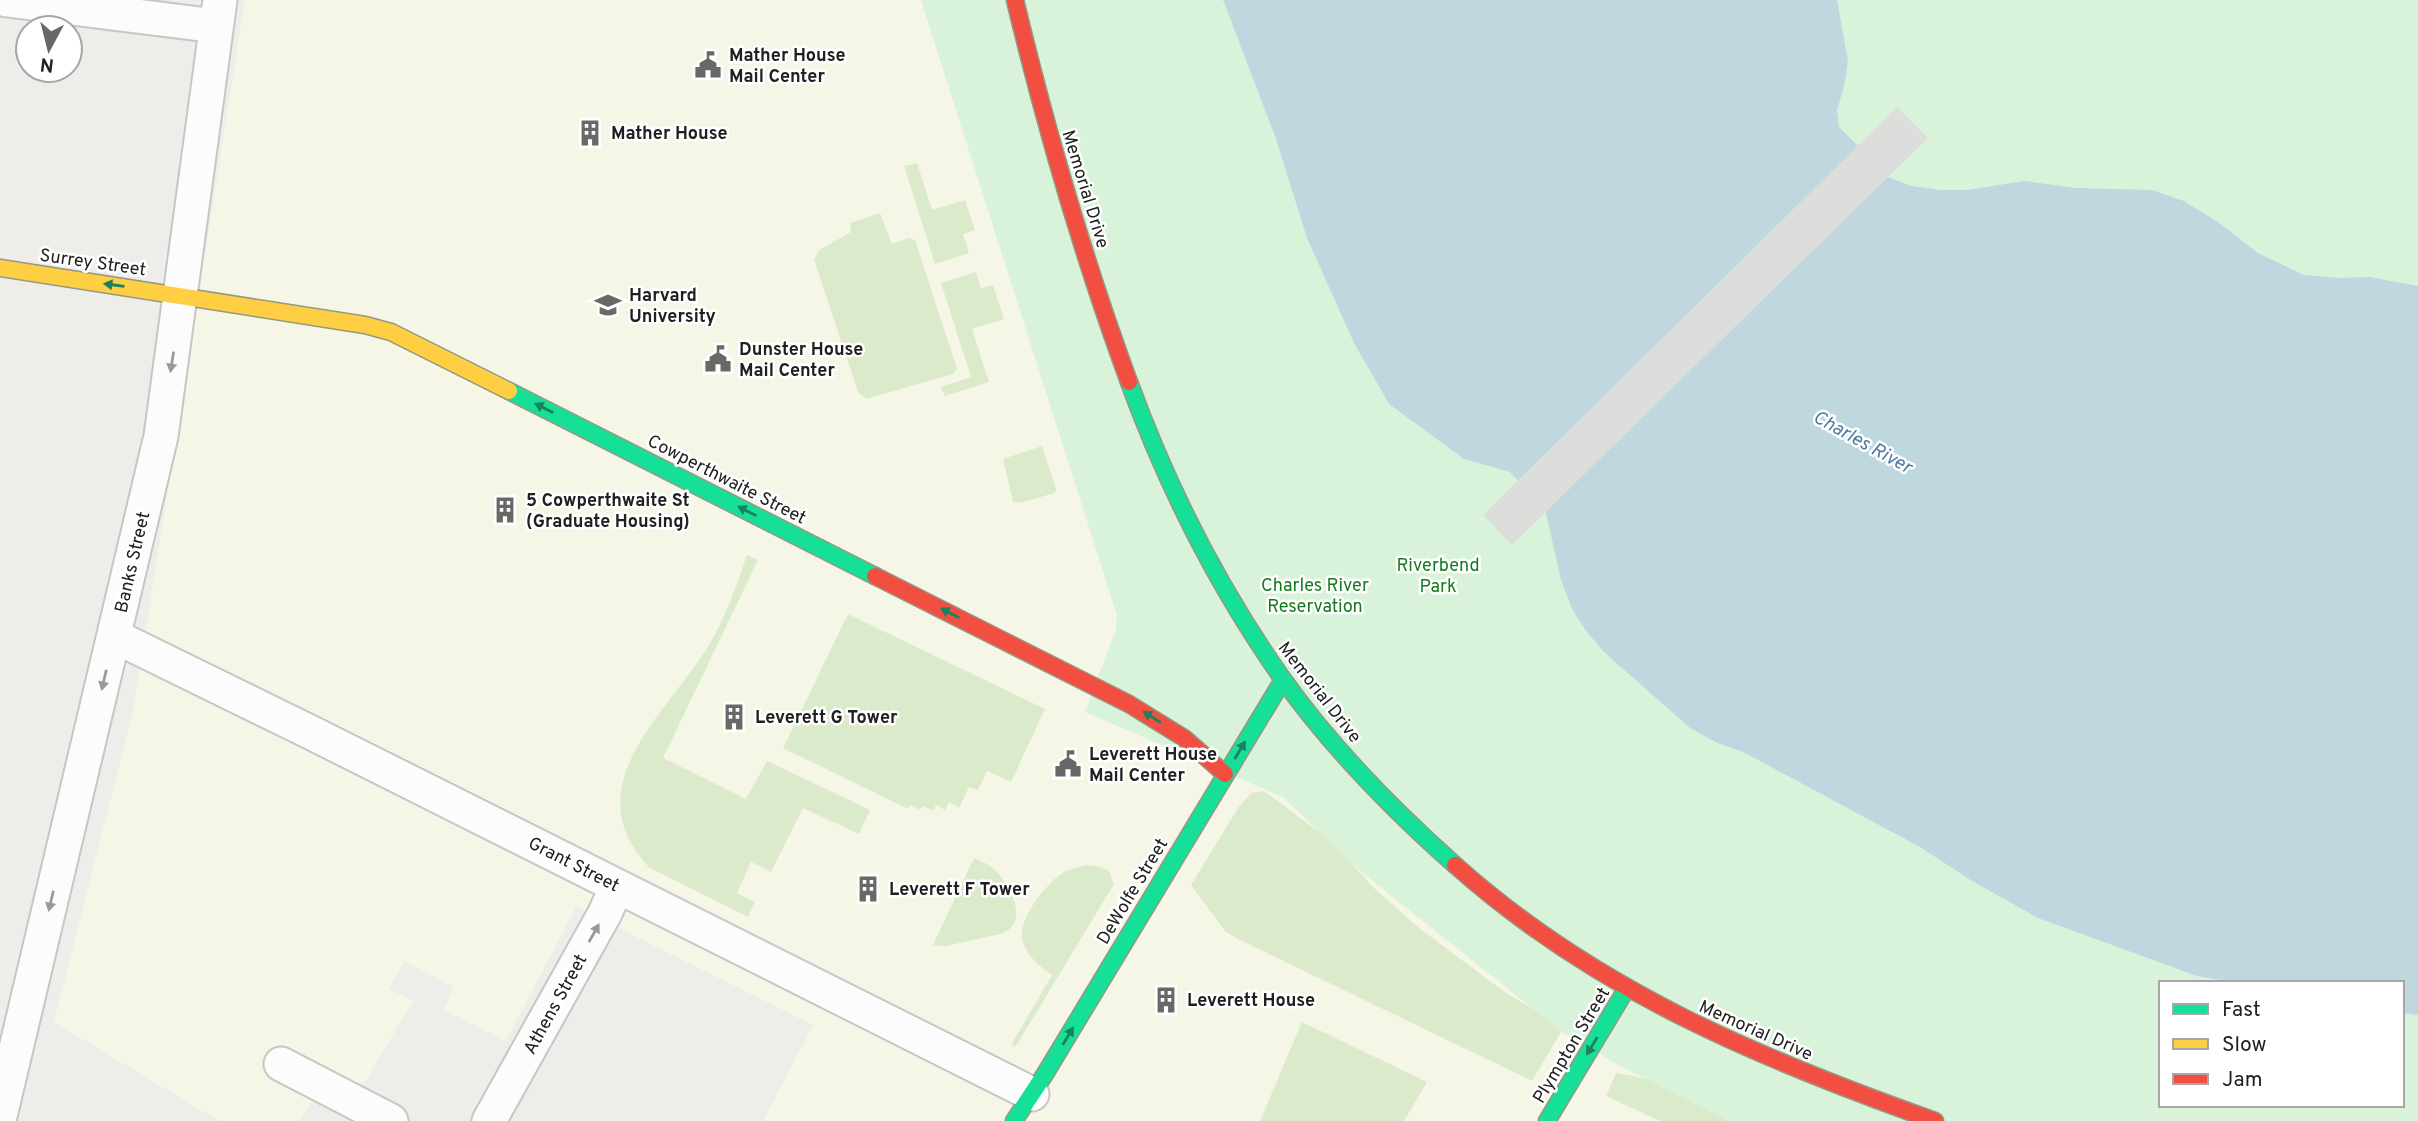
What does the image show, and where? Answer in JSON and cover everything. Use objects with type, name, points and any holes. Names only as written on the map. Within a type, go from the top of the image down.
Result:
[{"type":"main road","name":"Memorial Drive","points":[[1016,0],[1049,136],[1074,221],[1144,423],[1197,540],[1232,601],[1283,680],[1363,775],[1429,842],[1525,922],[1598,971],[1703,1028],[1781,1063],[1935,1121]]},
{"type":"main road","name":"Surrey Street","points":[[0,268],[181,294]]},
{"type":"main road","name":"Cowperthwaite Street","points":[[181,294],[365,325],[401,337],[1129,704],[1184,738],[1225,774]]},
{"type":"main road","name":"DeWolfe Street","points":[[1023,1107],[1283,680]]},
{"type":"main road","name":"Plympton Street","points":[[1547,1121],[1627,988]]},
{"type":"street","points":[[7,0],[218,13]]},
{"type":"street","name":"Banks Street","points":[[0,1116],[161,436],[218,13]]},
{"type":"street","name":"Grant Street","points":[[114,636],[617,886],[1023,1107]]},
{"type":"street","name":"Athens Street","points":[[489,1121],[606,914],[617,886]]},
{"type":"street","points":[[281,1064],[391,1121]]},
{"type":"shaded area","name":"Harvard University","points":[[245,0],[921,0],[1117,615],[1116,629],[1085,712],[1283,797],[1353,865],[1561,1031],[1620,1066],[1729,1121],[763,1121],[813,1025],[576,907],[506,1041],[444,1010],[454,987],[404,961],[389,989],[413,1001],[365,1082],[319,1091],[300,1121],[219,1121],[54,1022],[133,712]]},
{"type":"green space","name":"Charles River Reservation","points":[[921,0],[1223,0],[1275,136],[1307,238],[1354,343],[1389,404],[1465,459],[1510,472],[1546,513],[1604,652],[1690,728],[1717,743],[1743,752],[1920,847],[2037,918],[2199,976],[2227,981],[2159,981],[2159,1107],[2404,1107],[2404,1012],[2418,1014],[2418,1121],[1729,1121],[1620,1066],[1561,1031],[1353,865],[1283,797],[1085,712],[1116,629],[1117,615]]},
{"type":"green space","points":[[1837,0],[2418,0],[2418,286],[2370,277],[2304,275],[2258,253],[2218,222],[2184,201],[2152,190],[2077,188],[2024,181],[1967,190],[1941,190],[1912,186],[1890,178],[1870,164],[1857,145],[1839,127],[1837,110],[1848,61]]},
{"type":"green space","points":[[917,163],[932,210],[965,200],[975,230],[963,234],[969,253],[935,264],[904,166]]},
{"type":"green space","points":[[880,213],[892,244],[909,238],[915,240],[957,369],[953,374],[866,399],[858,392],[814,260],[819,250],[851,232],[850,223]]},
{"type":"green space","points":[[976,272],[981,288],[993,285],[1004,319],[972,329],[989,382],[945,396],[941,387],[971,377],[941,283]]},
{"type":"green space","points":[[1042,446],[1055,493],[1019,503],[1013,502],[1003,459]]},
{"type":"green space","points":[[747,555],[758,560],[663,758],[746,799],[767,761],[870,810],[859,834],[803,808],[771,872],[751,862],[737,893],[755,902],[748,917],[650,868],[628,837],[620,807],[624,778],[636,749],[712,640]]},
{"type":"green space","points":[[848,614],[1045,709],[1011,782],[987,771],[978,790],[969,787],[959,808],[949,802],[945,810],[936,805],[933,811],[923,806],[920,810],[910,805],[908,809],[783,748]]},
{"type":"green space","points":[[1264,791],[1331,841],[1374,888],[1419,928],[1506,993],[1564,1027],[1532,1081],[1225,931],[1191,885],[1238,808],[1251,793]]},
{"type":"green space","points":[[974,858],[992,867],[1006,884],[1015,903],[1015,922],[1010,929],[1000,934],[946,946],[933,945]]},
{"type":"green space","points":[[1086,865],[1109,871],[1114,884],[1016,1046],[1011,1045],[1052,975],[1038,964],[1023,944],[1022,929],[1025,920],[1035,902],[1055,879],[1067,871]]},
{"type":"green space","points":[[1302,1022],[1427,1082],[1404,1121],[1260,1121]]},
{"type":"green space","points":[[1616,1073],[1664,1085],[1741,1121],[1660,1121],[1606,1096]]},
{"type":"water","name":"Charles River","points":[[1223,0],[1837,0],[1848,61],[1837,110],[1839,127],[1857,145],[1870,164],[1890,178],[1912,186],[1941,190],[1967,190],[2024,181],[2077,188],[2152,190],[2184,201],[2218,222],[2258,253],[2304,275],[2370,277],[2418,286],[2418,1015],[2404,1013],[2404,981],[2226,981],[2197,976],[2038,918],[1972,881],[1920,847],[1743,752],[1717,743],[1690,728],[1604,652],[1586,631],[1572,609],[1561,580],[1546,513],[1510,472],[1464,459],[1389,404],[1354,343],[1307,238],[1275,136]]},
{"type":"pier","points":[[1897,107],[1928,138],[1512,545],[1483,515]]},
{"type":"traffic: fast","points":[[1129,382],[1177,497],[1215,572],[1282,678],[1342,753],[1408,822],[1455,865]]},
{"type":"traffic: fast","points":[[509,391],[875,576]]},
{"type":"traffic: fast","points":[[1014,1121],[1283,680]]},
{"type":"traffic: fast","points":[[1547,1121],[1627,988]]},
{"type":"traffic: slow","points":[[0,268],[365,325],[391,332],[509,391]]},
{"type":"traffic: jam","points":[[1015,0],[1066,192],[1129,382]]},
{"type":"traffic: jam","points":[[875,576],[1129,704],[1184,738],[1225,774]]},
{"type":"traffic: jam","points":[[1455,865],[1564,949],[1622,985],[1743,1046],[1935,1121]]},
{"type":"place","name":"Mather House Mail Center","points":[[708,65]]},
{"type":"place","name":"Mather House","points":[[590,133]]},
{"type":"place","name":"Harvard University","points":[[608,305]]},
{"type":"place","name":"Dunster House Mail Center","points":[[718,359]]},
{"type":"place","name":"5 Cowperthwaite St (Graduate Housing)","points":[[505,510]]},
{"type":"place","name":"Leverett G Tower","points":[[734,717]]},
{"type":"place","name":"Leverett House Mail Center","points":[[1068,764]]},
{"type":"place","name":"Leverett F Tower","points":[[868,889]]},
{"type":"place","name":"Leverett House","points":[[1166,1000]]},
{"type":"park label","name":"Riverbend Park","points":[[1438,575]]}]
